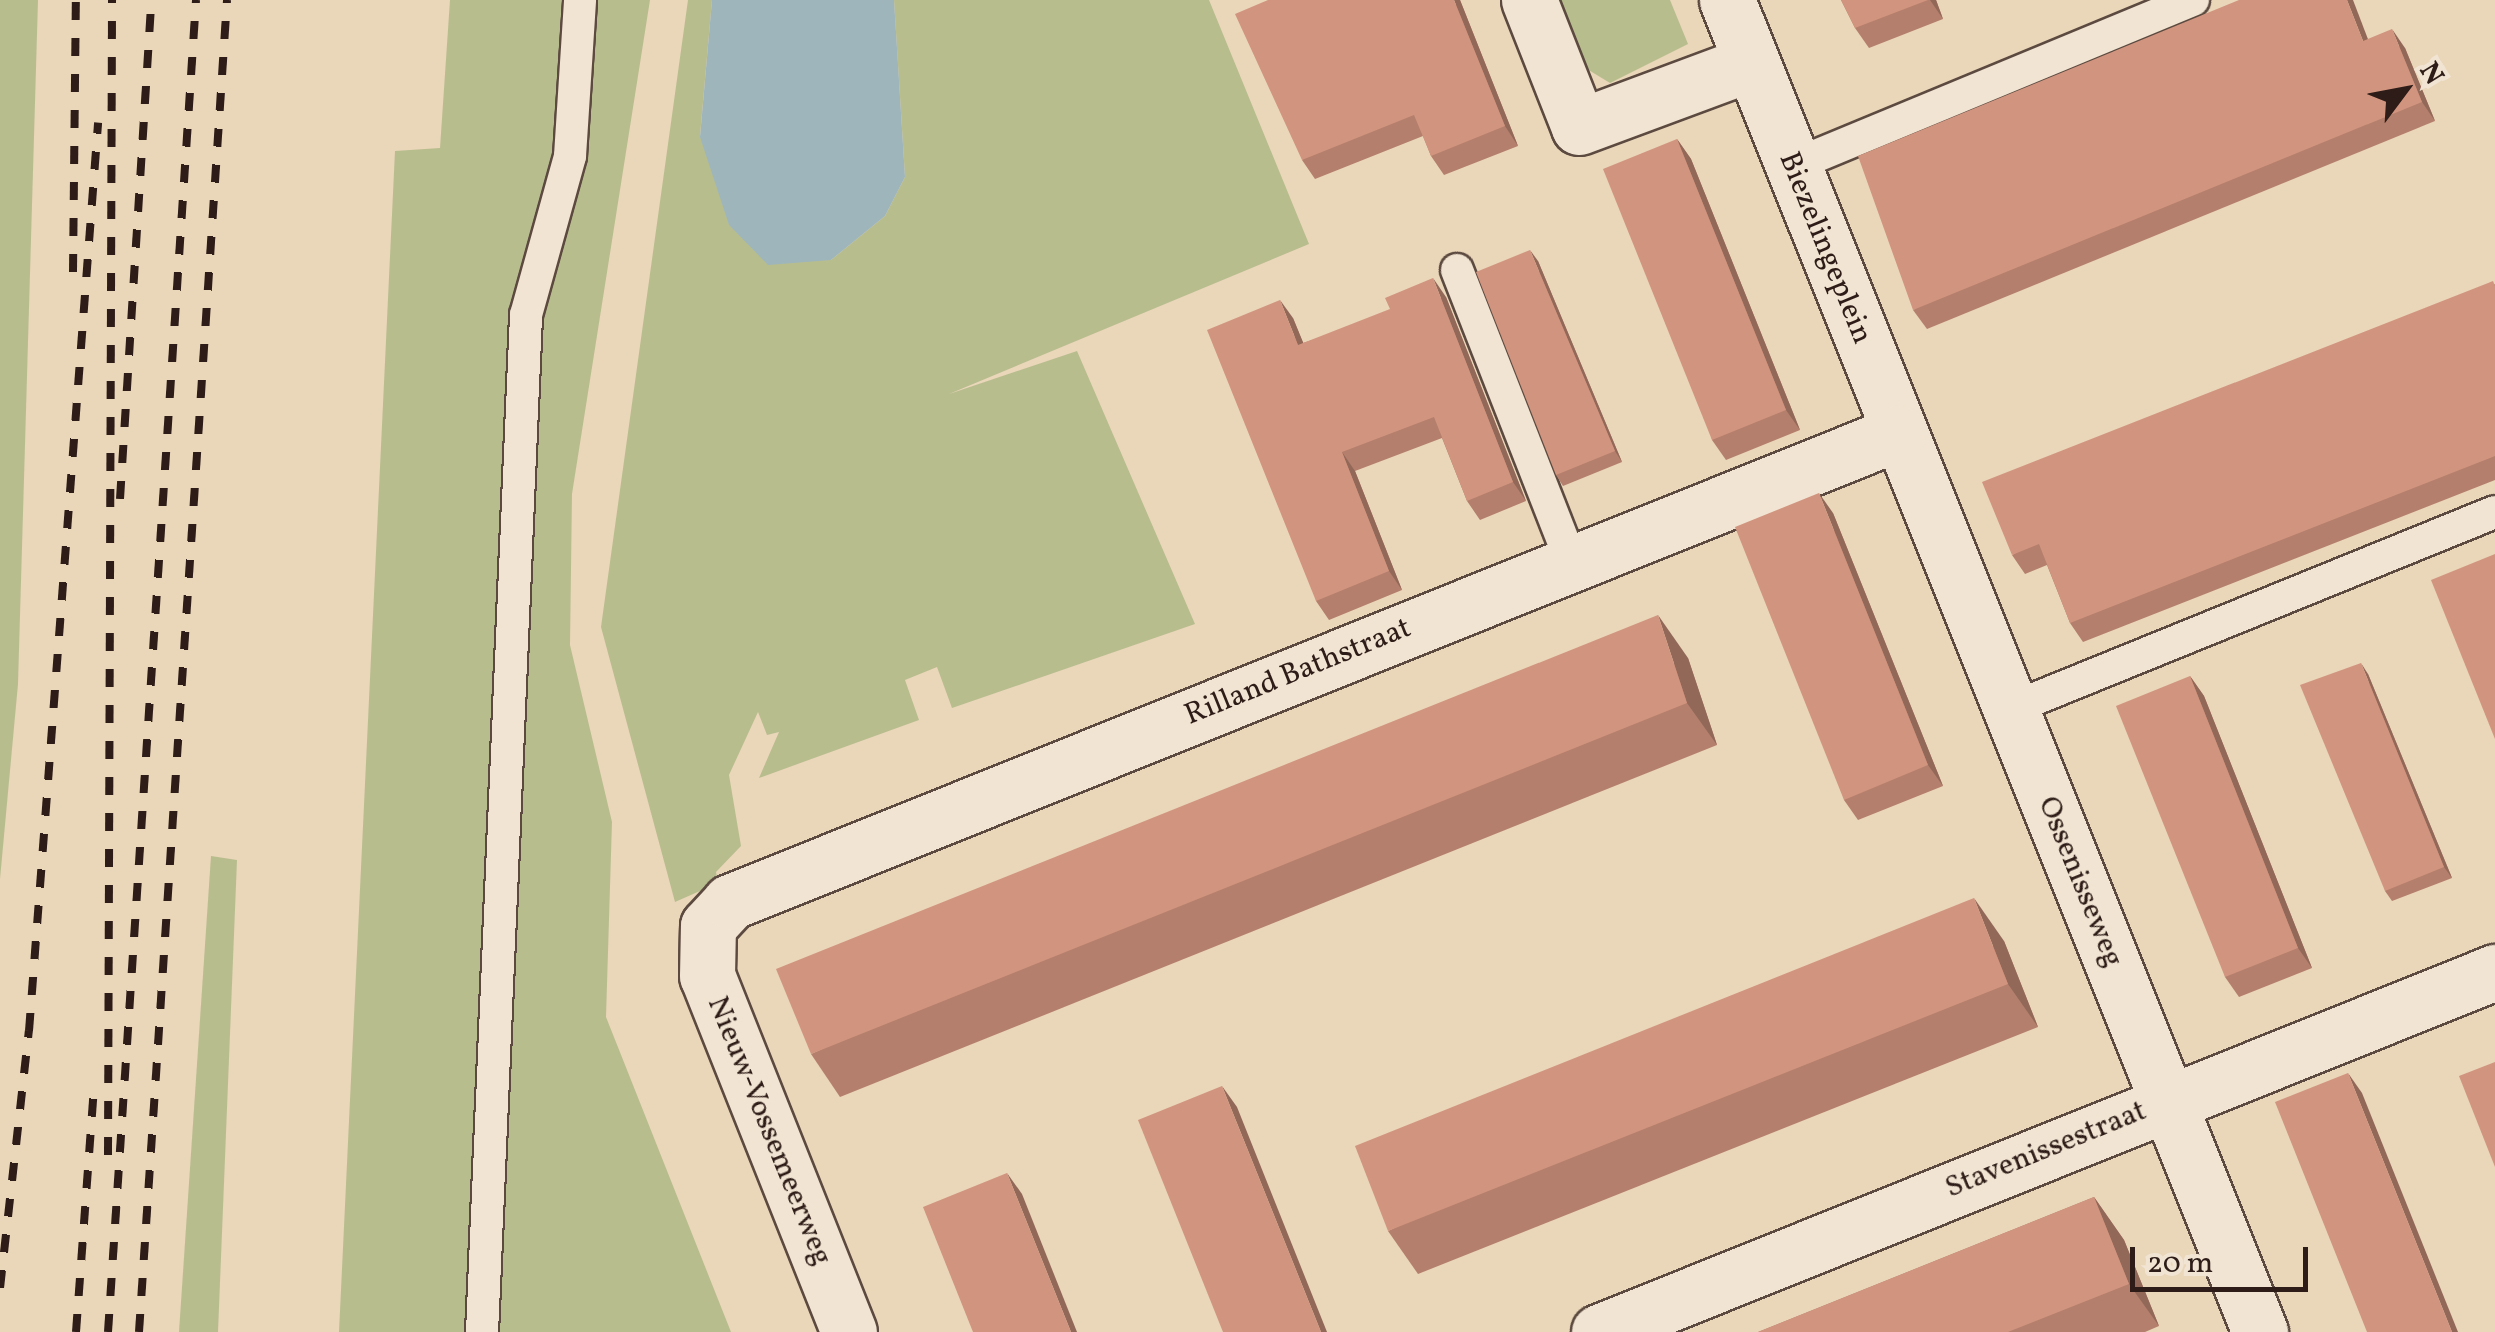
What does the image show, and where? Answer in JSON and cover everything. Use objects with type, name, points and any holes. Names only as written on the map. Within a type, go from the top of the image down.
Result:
[{"type":"street","points":[[1528,0],[1578,126],[1752,63]]},
{"type":"street","name":"Biezelingeplein","points":[[1727,0],[1898,432]]},
{"type":"street","name":"Rilland Bathstraat","points":[[708,926],[774,881],[1898,432]]},
{"type":"street","name":"Ossenisseweg","points":[[1898,432],[2260,1332]]},
{"type":"street","name":"Nieuw-Vossemeerweg","points":[[708,926],[707,976],[850,1332]]},
{"type":"street","name":"Stavenissestraat","points":[[1598,1332],[2167,1100],[2495,972]]},
{"type":"lane","points":[[482,1332],[526,316],[570,156],[580,0]]},
{"type":"lane","points":[[1792,166],[2193,0]]},
{"type":"lane","points":[[1457,270],[1572,562]]},
{"type":"lane","points":[[2010,709],[2495,512]]},
{"type":"green space","points":[[0,0],[38,0],[18,684],[0,879]]},
{"type":"green space","points":[[450,0],[650,0],[572,494],[570,645],[612,822],[606,1017],[731,1332],[339,1332],[395,151],[440,148]]},
{"type":"green space","points":[[688,0],[712,0],[700,136],[831,260],[885,216],[905,177],[894,0],[1209,0],[1309,244],[949,394],[1077,351],[1195,624],[952,708],[937,667],[905,680],[919,720],[759,778],[779,732],[767,735],[758,712],[729,775],[741,846],[716,872],[718,883],[675,902],[601,627]]},
{"type":"green space","points":[[1538,0],[1670,0],[1688,44],[1610,83],[1559,52]]},
{"type":"green space","points":[[211,856],[237,860],[218,1332],[179,1332]]},
{"type":"water","points":[[712,0],[894,0],[905,177],[885,216],[831,260],[768,265],[729,225],[700,137]]},
{"type":"building","points":[[1268,0],[1454,0],[1505,126],[1431,156],[1414,115],[1302,160],[1235,14]]},
{"type":"building","points":[[1841,0],[1928,0],[1855,28]]},
{"type":"building","points":[[2239,0],[2347,0],[2363,41],[2392,29],[2422,102],[1913,310],[1858,156]]},
{"type":"building","points":[[1677,139],[1786,410],[1712,440],[1603,169]]},
{"type":"building","points":[[1530,250],[1615,451],[1556,475],[1476,272]]},
{"type":"building","points":[[1433,278],[1513,482],[1467,501],[1434,417],[1342,452],[1389,571],[1316,601],[1207,330],[1280,300],[1298,345],[1390,309],[1385,298]]},
{"type":"building","points":[[2493,281],[2495,456],[2070,623],[2039,544],[2012,555],[1982,482]]},
{"type":"building","points":[[1819,493],[1928,765],[1844,800],[1735,527]]},
{"type":"building","points":[[2495,554],[2495,739],[2431,580]]},
{"type":"building","points":[[1658,615],[1687,703],[811,1054],[776,969]]},
{"type":"building","points":[[2361,663],[2444,867],[2385,891],[2300,685]]},
{"type":"building","points":[[2190,676],[2298,948],[2225,977],[2116,706]]},
{"type":"building","points":[[1974,898],[2008,984],[1388,1231],[1355,1146]]},
{"type":"building","points":[[2495,1062],[2495,1167],[2459,1076]]},
{"type":"building","points":[[2348,1073],[2452,1332],[2367,1332],[2275,1102]]},
{"type":"building","points":[[1222,1086],[1321,1332],[1223,1332],[1138,1120]]},
{"type":"building","points":[[1007,1173],[1071,1332],[973,1332],[923,1207]]},
{"type":"building","points":[[2094,1197],[2129,1284],[2008,1332],[1758,1332]]},
{"type":"railway","points":[[73,272],[76,0]]},
{"type":"railway","points":[[108,1155],[112,0]]},
{"type":"railway","points":[[120,499],[151,0]]},
{"type":"railway","points":[[108,1332],[196,0]]},
{"type":"railway","points":[[139,1332],[227,0]]},
{"type":"railway","points":[[0,1288],[29,1031],[98,123]]},
{"type":"railway","points":[[76,1332],[93,1098]]}]
